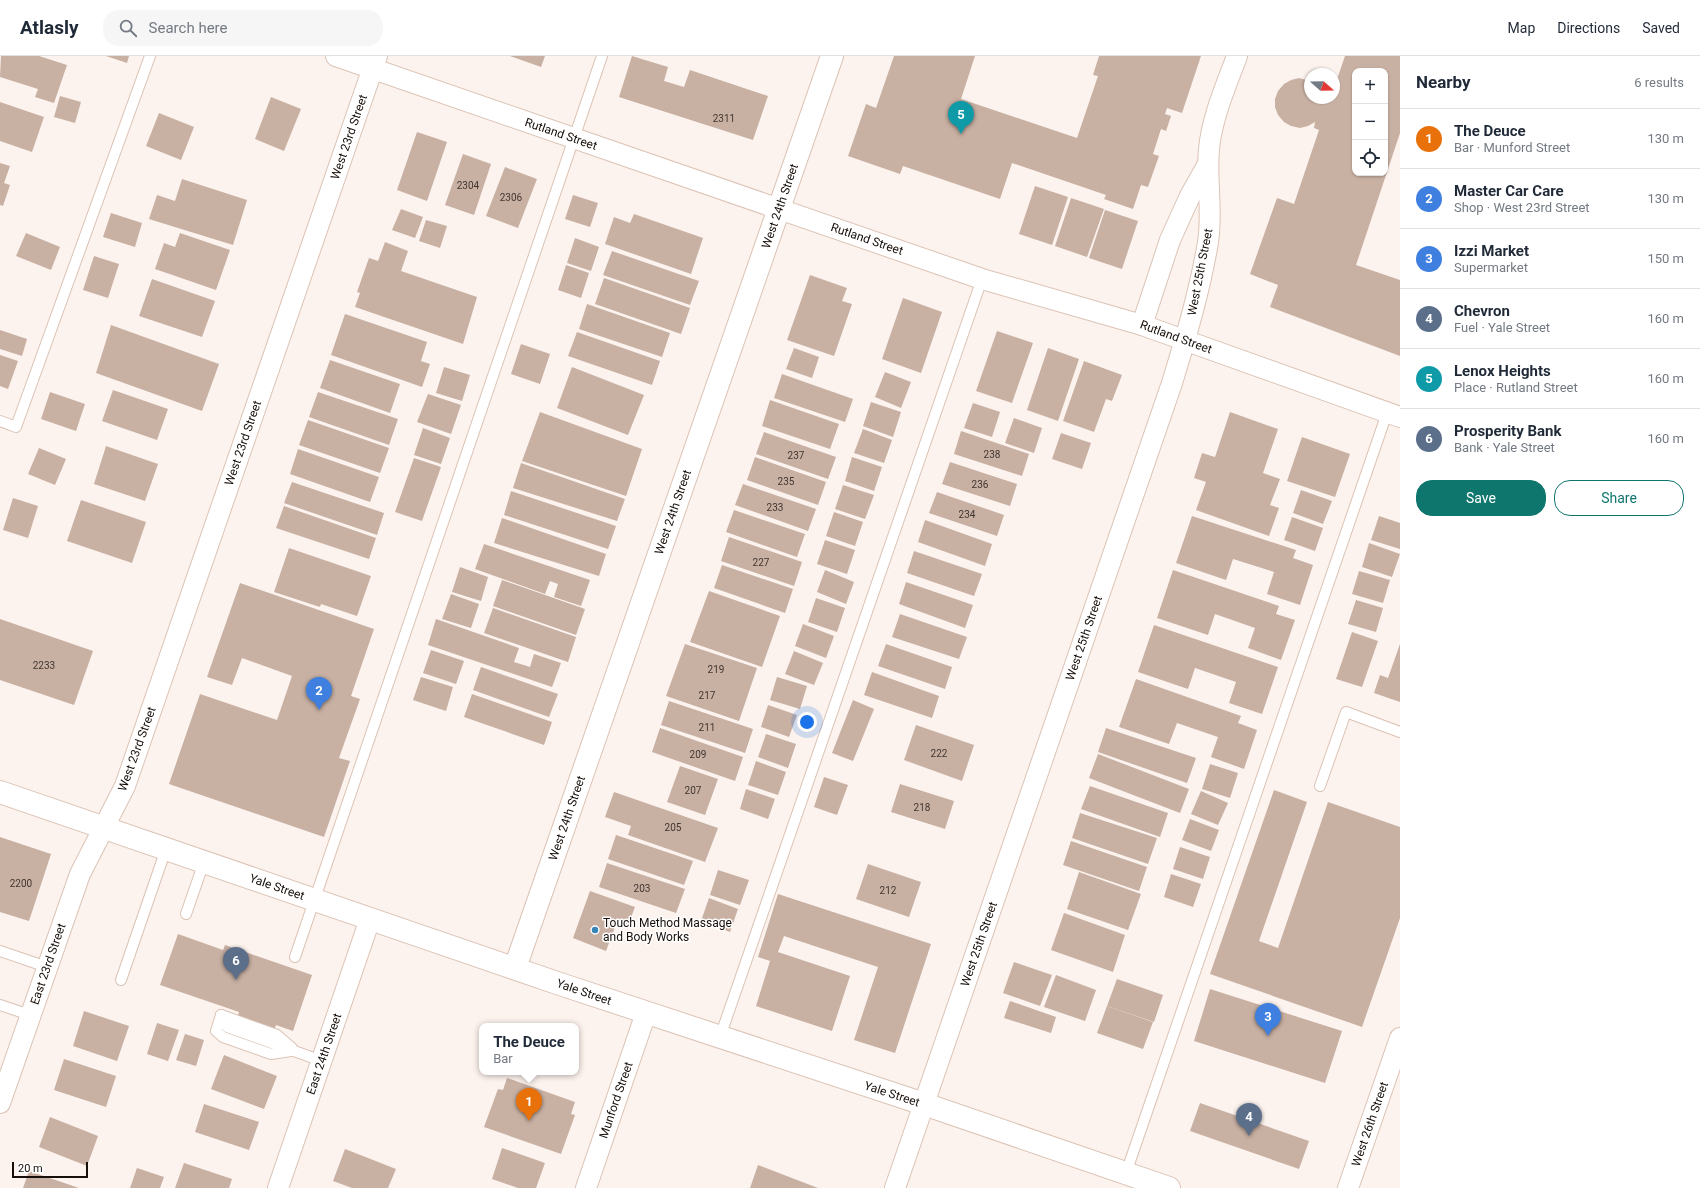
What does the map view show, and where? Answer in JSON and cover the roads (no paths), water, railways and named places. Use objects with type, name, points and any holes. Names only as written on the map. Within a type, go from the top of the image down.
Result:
[{"type":"main road","name":"West 24th Street","points":[[515,968],[832,56]]},
{"type":"main road","name":"Yale Street","points":[[0,792],[646,1013],[924,1104],[1169,1188]]},
{"type":"street","name":"Rutland Street","points":[[336,56],[374,62],[573,138],[982,279],[1142,325],[1393,415]]},
{"type":"street","name":"West 25th Street","points":[[895,1188],[1172,383],[1185,340],[1200,282],[1208,241],[1210,212],[1208,164],[1212,126],[1237,56]]},
{"type":"street","name":"West 23rd Street","points":[[104,828],[125,786],[374,62]]},
{"type":"street","name":"West 25th Street","points":[[1142,325],[1170,240],[1190,196],[1208,164]]},
{"type":"street","name":"East 23rd Street","points":[[0,1103],[80,874],[104,828]]},
{"type":"street","name":"East 24th Street","points":[[278,1188],[370,919]]},
{"type":"street","name":"Munford Street","points":[[586,1188],[646,1013]]},
{"type":"street","name":"West 26th Street","points":[[1348,1188],[1400,1038]]},
{"type":"lane","points":[[0,421],[16,427],[150,56]]},
{"type":"lane","points":[[295,957],[602,56]]},
{"type":"lane","points":[[720,1037],[982,279]]},
{"type":"lane","points":[[1126,1173],[1393,415]]},
{"type":"lane","points":[[1320,786],[1346,712],[1400,732]]},
{"type":"lane","points":[[121,980],[166,849]]},
{"type":"lane","points":[[186,914],[204,862]]},
{"type":"lane","points":[[0,951],[47,967]]},
{"type":"lane","points":[[0,1005],[30,1015]]},
{"type":"lane","points":[[221,1015],[227,1027],[322,1060]]},
{"type":"place","name":"Lenox Heights","points":[[961,134]]},
{"type":"place","name":"Master Car Care","points":[[319,710]]},
{"type":"place","name":"Touch Method Massage and Body Works","points":[[595,930]]},
{"type":"place","name":"Prosperity Bank","points":[[236,980]]},
{"type":"place","name":"Izzi Market","points":[[1268,1036]]},
{"type":"place","name":"The Deuce","points":[[529,1121]]},
{"type":"place","name":"Chevron","points":[[1249,1136]]}]
